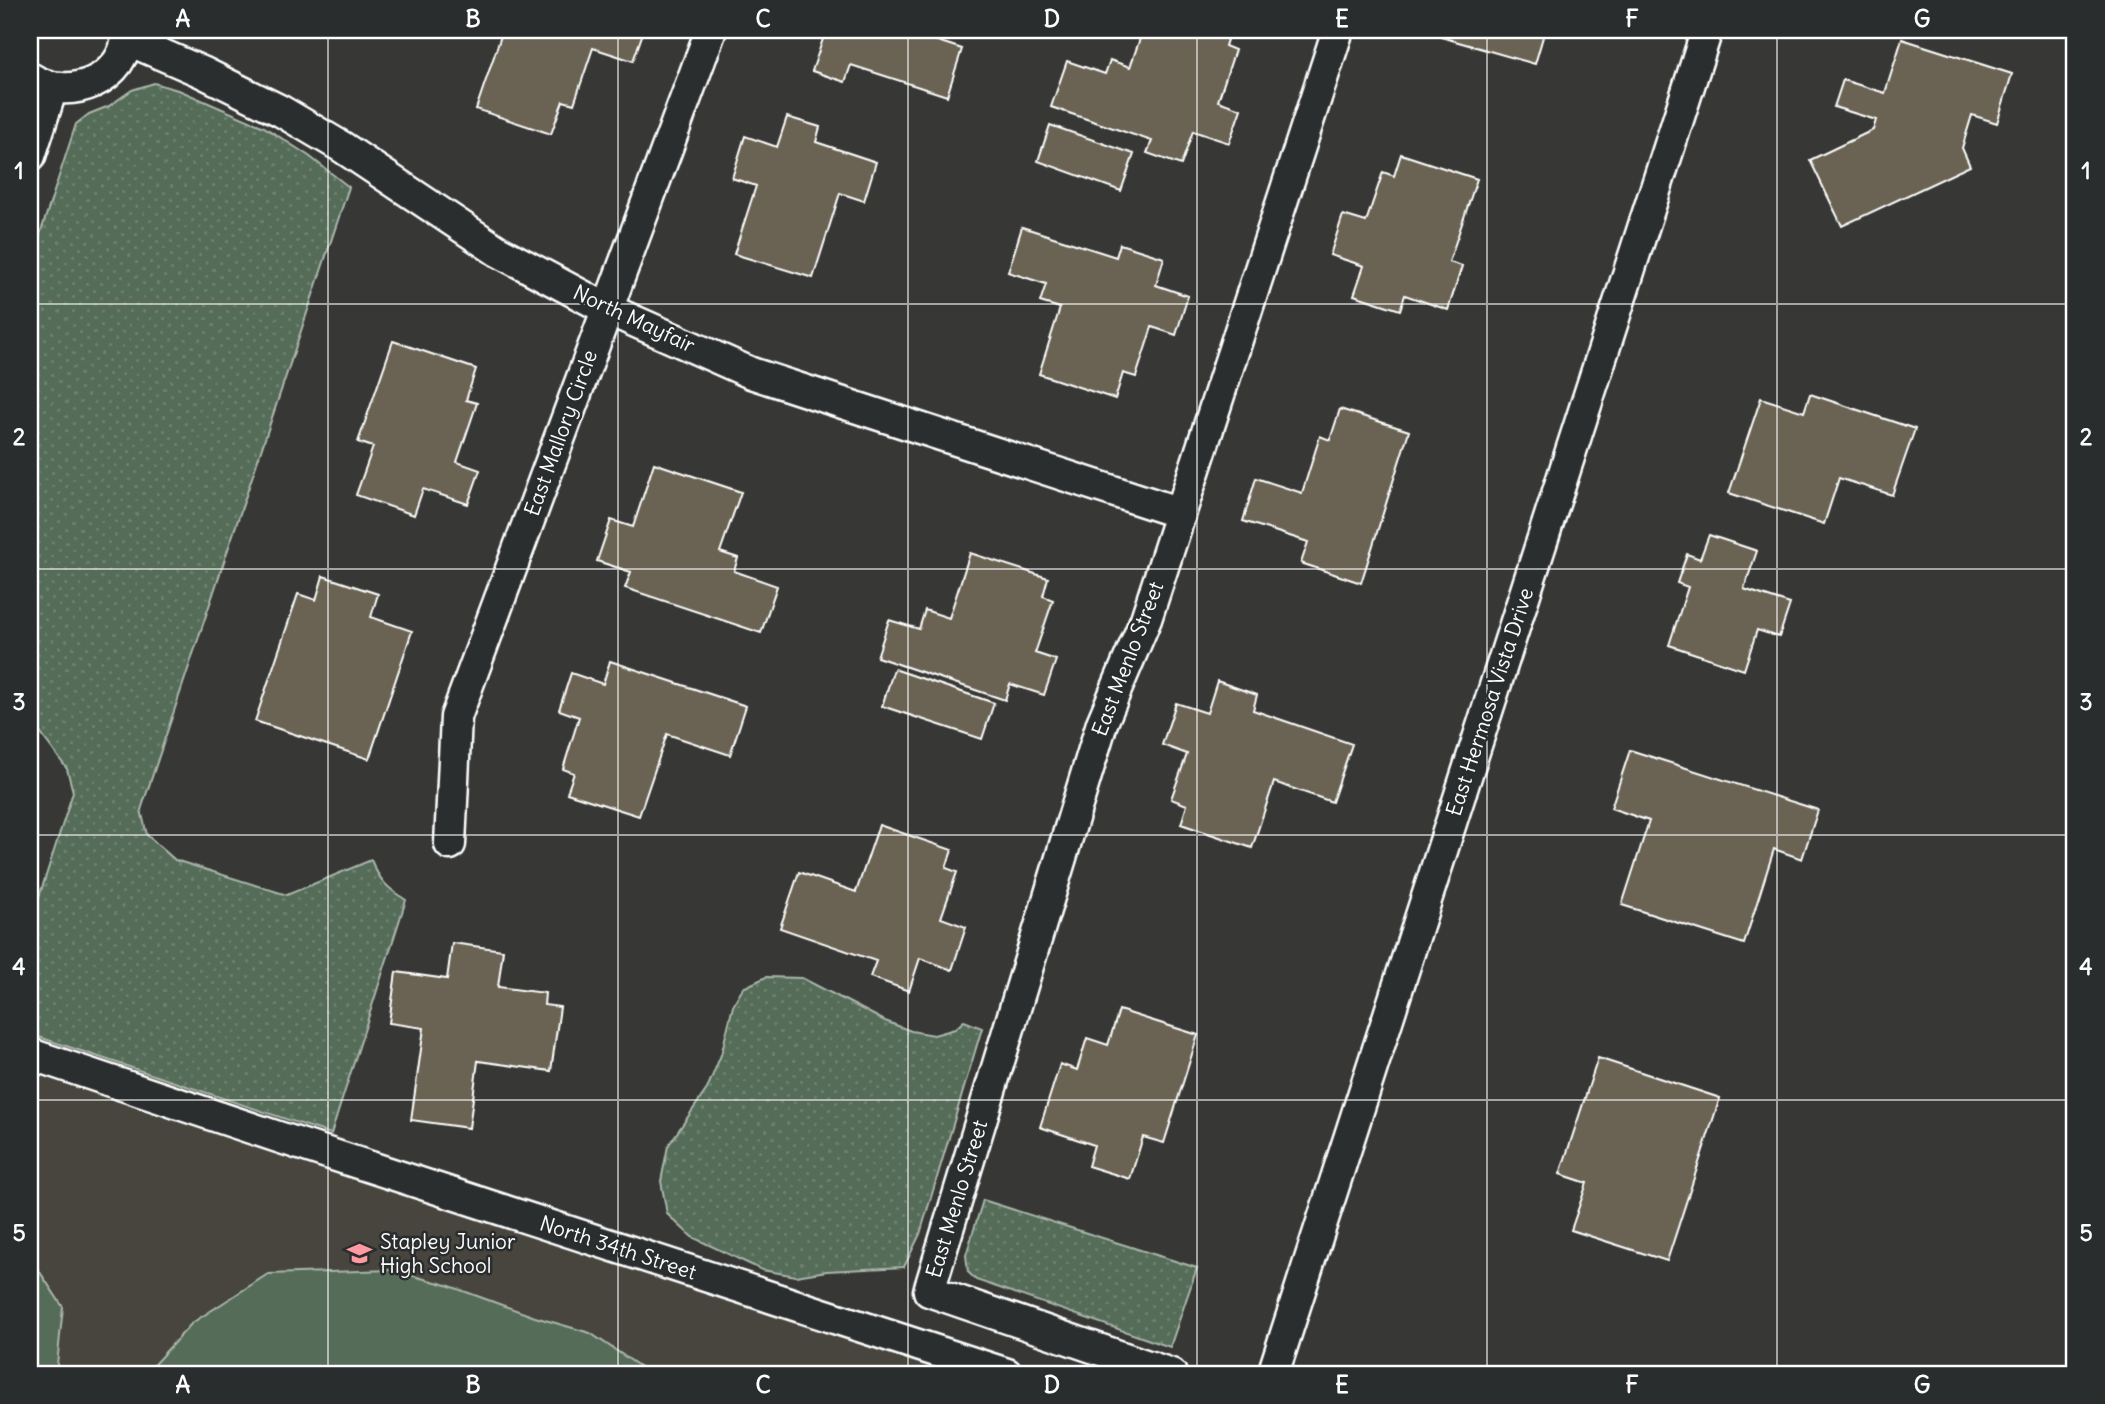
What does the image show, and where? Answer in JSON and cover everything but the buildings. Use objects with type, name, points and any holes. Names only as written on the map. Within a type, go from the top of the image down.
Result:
[{"type":"street","name":"East Mallory Circle","points":[[450,844],[456,718],[711,30]]},
{"type":"street","name":"East Menlo Street","points":[[1171,1374],[929,1291],[1102,723],[1146,619],[1338,30]]},
{"type":"street","name":"East Hermosa Vista Drive","points":[[1273,1374],[1707,30]]},
{"type":"street","name":"North Mayfair","points":[[127,34],[281,111],[342,147],[498,251],[607,309],[751,373],[1180,513]]},
{"type":"street","points":[[30,156],[41,83],[72,89],[92,83],[109,71],[122,54],[127,34]]},
{"type":"street","name":"North 34th Street","points":[[30,1054],[291,1142],[1007,1374]]},
{"type":"shaded area","name":"Stapley Junior High School","points":[[30,1034],[1048,1374],[30,1374]]},
{"type":"green space","points":[[154,83],[181,91],[264,127],[309,156],[349,187],[141,810],[147,835],[175,860],[287,895],[371,860],[385,883],[406,900],[331,1134],[30,1034],[30,925],[73,792],[67,769],[30,719],[30,265],[76,124],[132,90]]},
{"type":"green space","points":[[766,977],[802,978],[885,1021],[911,1031],[934,1035],[955,1029],[964,1021],[982,1028],[920,1234],[904,1267],[827,1271],[796,1276],[762,1270],[692,1237],[667,1214],[661,1181],[668,1146],[707,1089],[721,1055],[733,1006],[743,988]]},
{"type":"green space","points":[[983,1200],[1197,1268],[1170,1347],[976,1280],[968,1272],[966,1255]]},
{"type":"green space","points":[[30,1257],[63,1307],[56,1374],[30,1374]]},
{"type":"green space","points":[[391,1270],[447,1285],[535,1317],[590,1333],[648,1374],[145,1374],[192,1323],[268,1274]]},
{"type":"place","name":"Stapley Junior High School","points":[[360,1254]]}]
